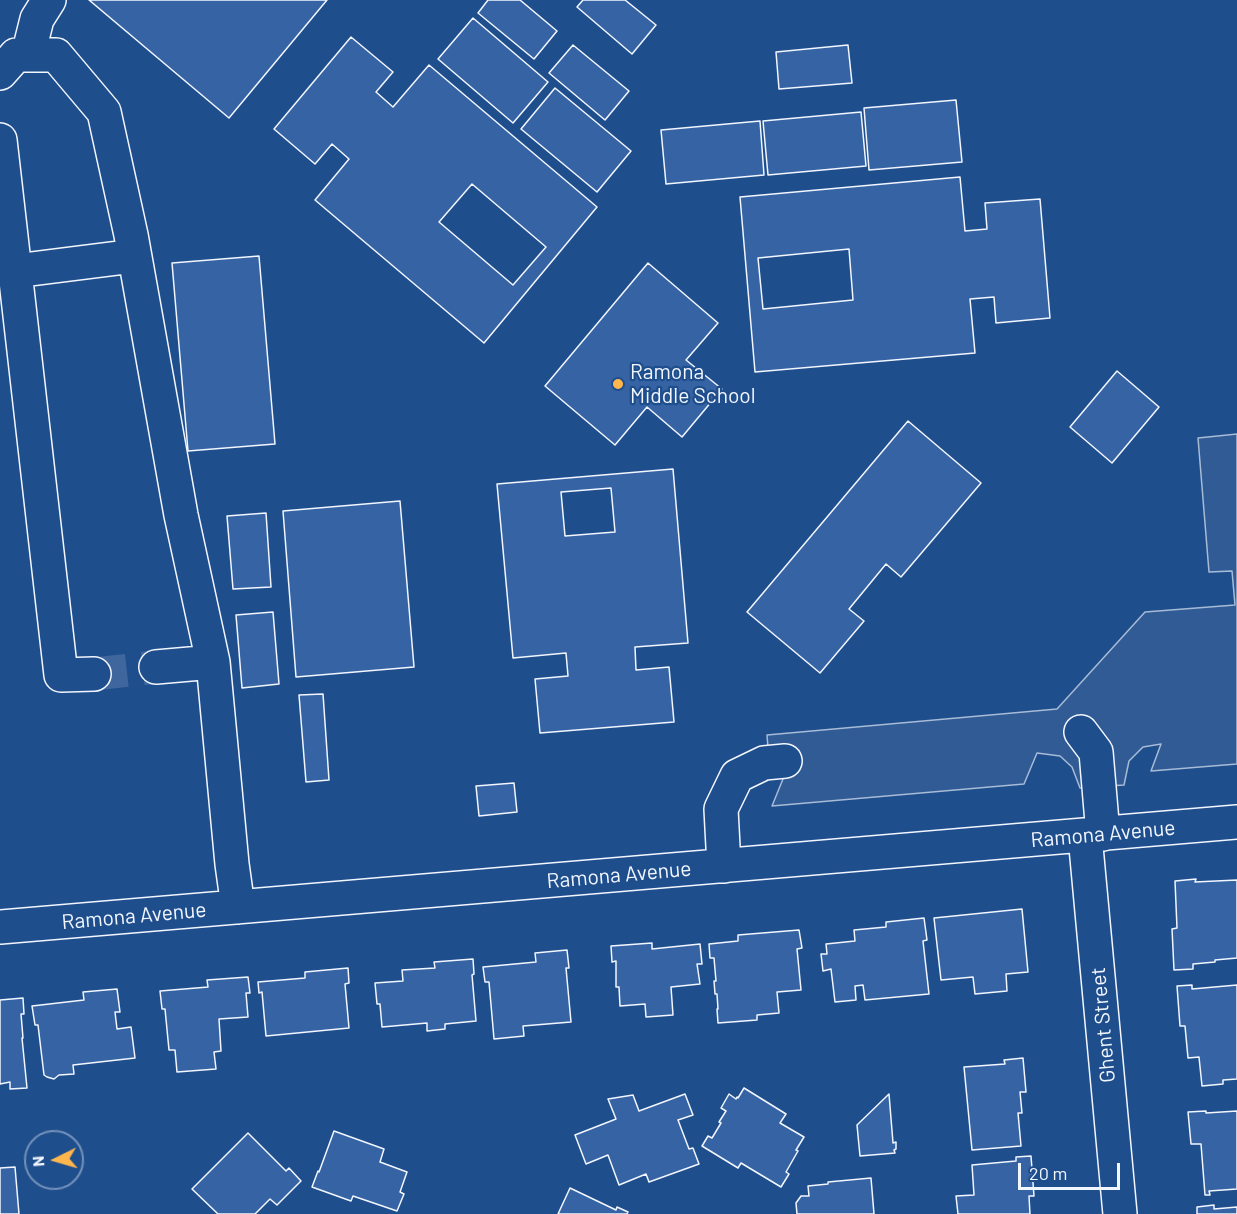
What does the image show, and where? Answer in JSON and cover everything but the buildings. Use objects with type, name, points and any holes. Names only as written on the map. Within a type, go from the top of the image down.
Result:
[{"type":"street","points":[[28,55],[37,19],[49,0]]},
{"type":"street","points":[[0,73],[16,54],[56,55],[104,112],[134,256],[181,515],[213,662],[238,907]]},
{"type":"street","points":[[0,140],[61,675],[94,674]]},
{"type":"street","points":[[15,271],[134,256]]},
{"type":"street","points":[[156,668],[213,662]]},
{"type":"street","name":"Ghent Street","points":[[1081,732],[1096,752],[1094,835],[1120,1214]]},
{"type":"street","points":[[724,866],[721,809],[737,776],[764,763],[785,761]]},
{"type":"street","name":"Ramona Avenue","points":[[0,927],[1237,822]]},
{"type":"shaded area","points":[[1237,434],[1237,764],[1151,771],[1161,744],[1143,747],[1129,761],[1124,785],[1080,788],[1072,767],[1060,756],[1037,753],[1024,784],[772,806],[785,774],[770,774],[767,735],[1057,709],[1145,612],[1235,605],[1232,571],[1209,572],[1198,438]]},
{"type":"tunnel","points":[[94,674],[156,667]]},
{"type":"place","name":"Ramona Middle School","points":[[618,384]]}]
